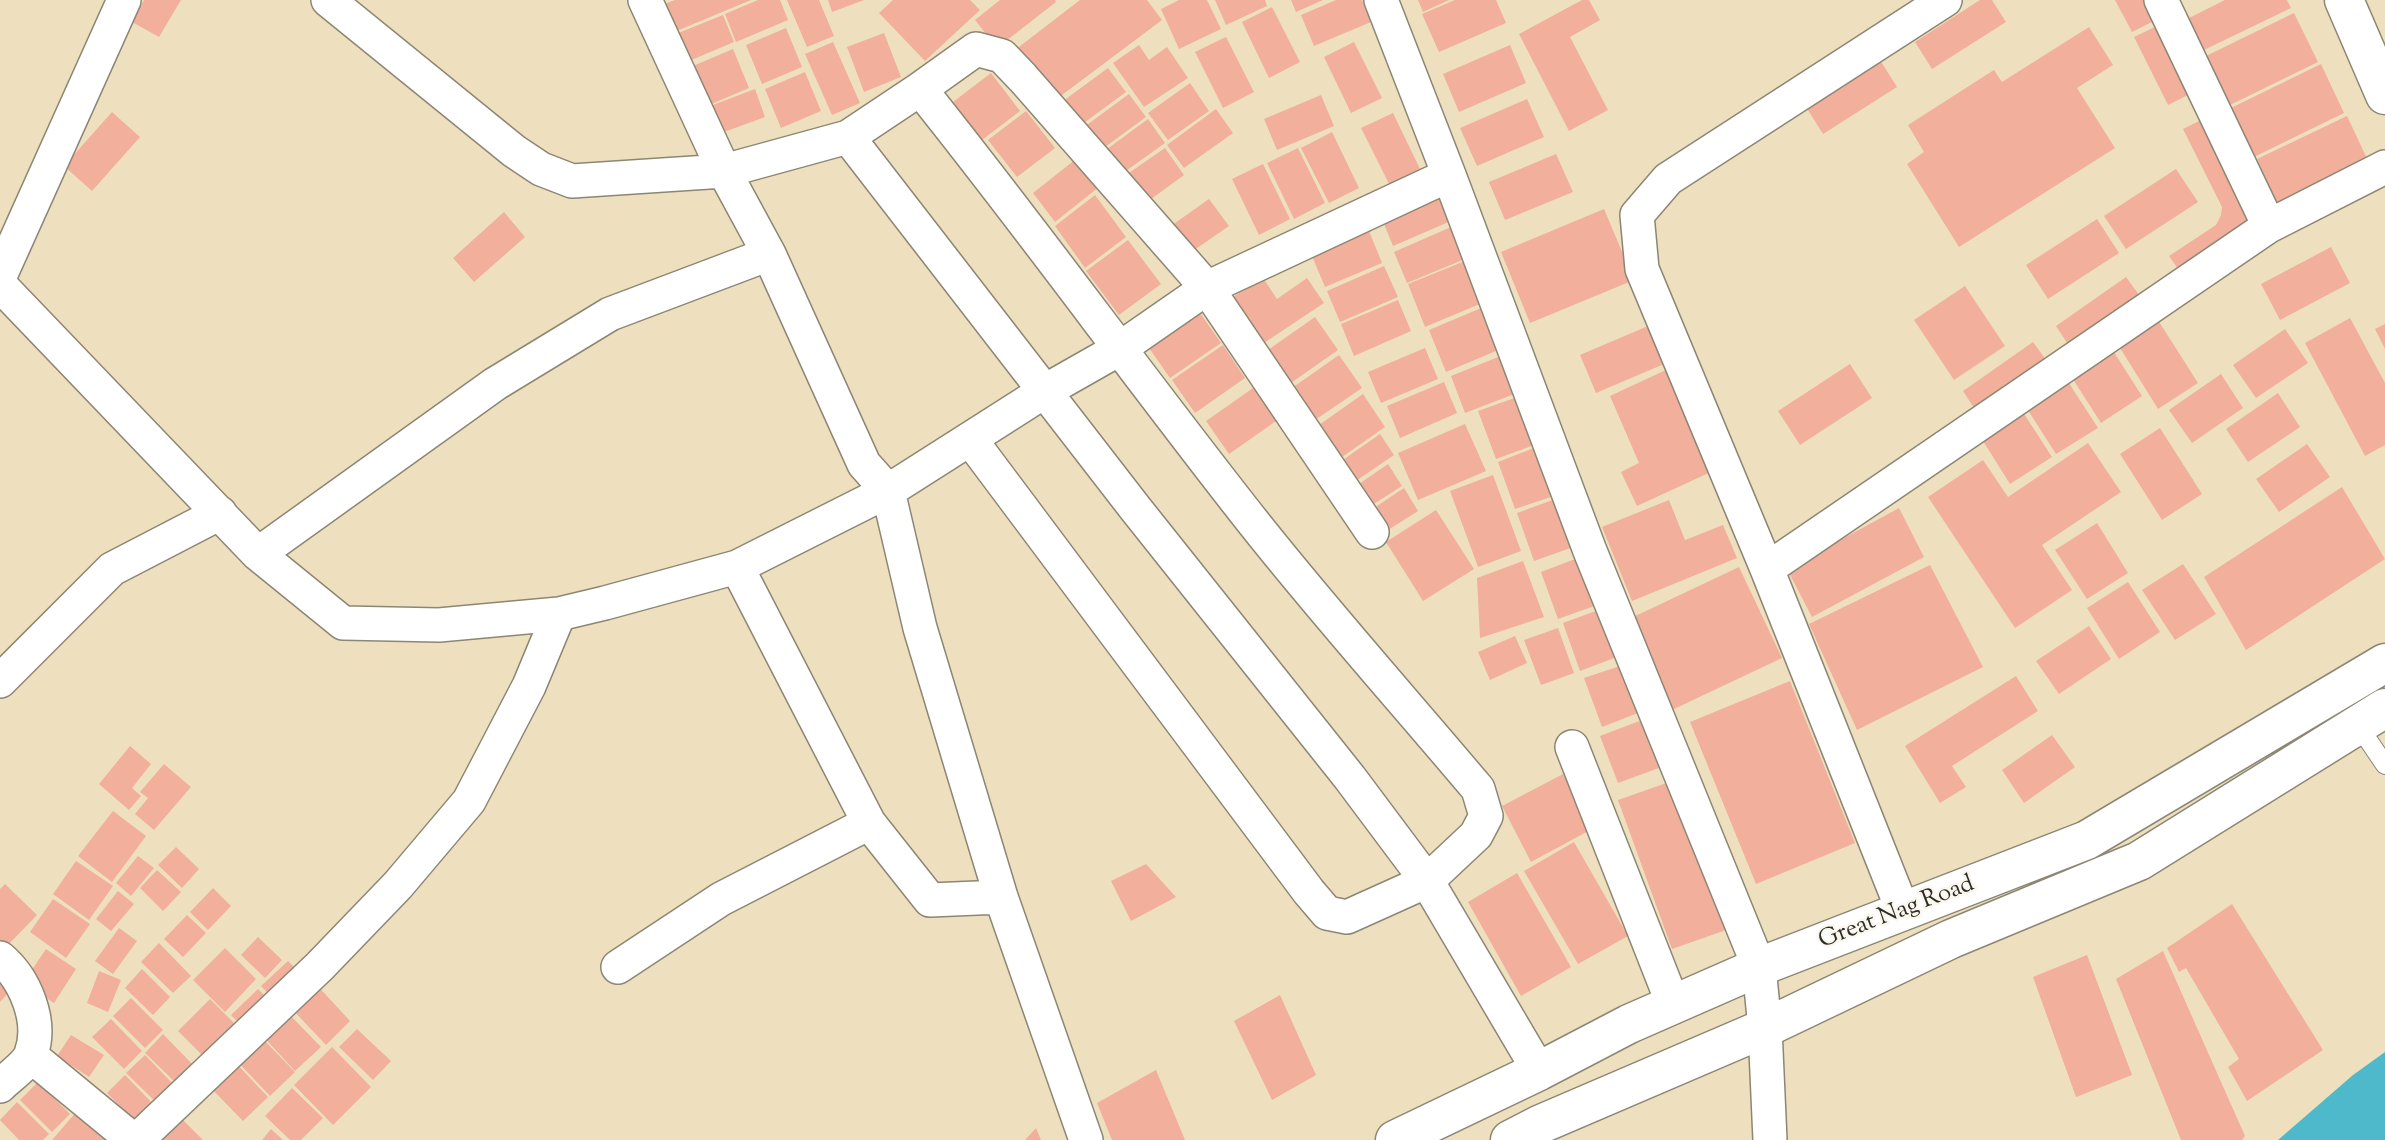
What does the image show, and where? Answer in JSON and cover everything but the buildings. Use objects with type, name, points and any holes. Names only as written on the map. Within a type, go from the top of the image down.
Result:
[{"type":"main road","points":[[2344,0],[2385,95]]},
{"type":"main road","name":"Great Nag Road","points":[[1395,1140],[1673,1004],[1759,967],[2087,840],[2385,663]]},
{"type":"main road","name":"Great Nag Road","points":[[1510,1140],[1541,1124],[1765,1028],[1951,939],[2139,861],[2371,717]]},
{"type":"street","points":[[0,276],[124,0]]},
{"type":"street","points":[[328,0],[514,151],[541,169],[572,181],[724,171],[848,137],[976,49],[1002,56],[1207,288],[1371,532]]},
{"type":"street","points":[[645,0],[724,171],[769,254],[864,464],[888,491],[920,628],[1001,897],[1086,1140]]},
{"type":"street","points":[[1381,0],[1590,551],[1759,967],[1765,1028],[1770,1140]]},
{"type":"street","points":[[1903,911],[1767,569],[1642,269],[1637,215],[1668,178],[1945,0]]},
{"type":"street","points":[[2161,0],[2269,226]]},
{"type":"street","points":[[920,89],[997,184],[1119,349],[1255,524],[1478,789],[1486,816],[1476,835],[1427,881],[1347,917],[1327,913],[970,439]]},
{"type":"street","points":[[848,137],[1350,778],[1427,881],[1539,1071]]},
{"type":"street","points":[[1767,569],[2269,226],[2385,167]]},
{"type":"street","points":[[0,285],[258,554],[343,622],[439,625],[559,614],[737,566],[888,491],[1045,391],[1119,349],[1207,288],[1449,175]]},
{"type":"street","points":[[258,554],[495,384],[610,314],[769,254]]},
{"type":"street","points":[[0,681],[112,569],[220,513]]},
{"type":"street","points":[[737,566],[869,823],[930,900],[1001,897]]},
{"type":"street","points":[[31,1056],[135,1140],[320,965],[398,884],[469,800],[529,686],[559,614]]},
{"type":"street","points":[[1572,747],[1673,1004]]},
{"type":"street","points":[[618,967],[721,899],[869,823]]},
{"type":"street","points":[[0,958],[10,967],[31,1003],[35,1026],[31,1056],[0,1086]]},
{"type":"lane","points":[[2371,717],[2385,765]]},
{"type":"water","points":[[2385,1052],[2385,1140],[2278,1140],[2353,1075]]}]
